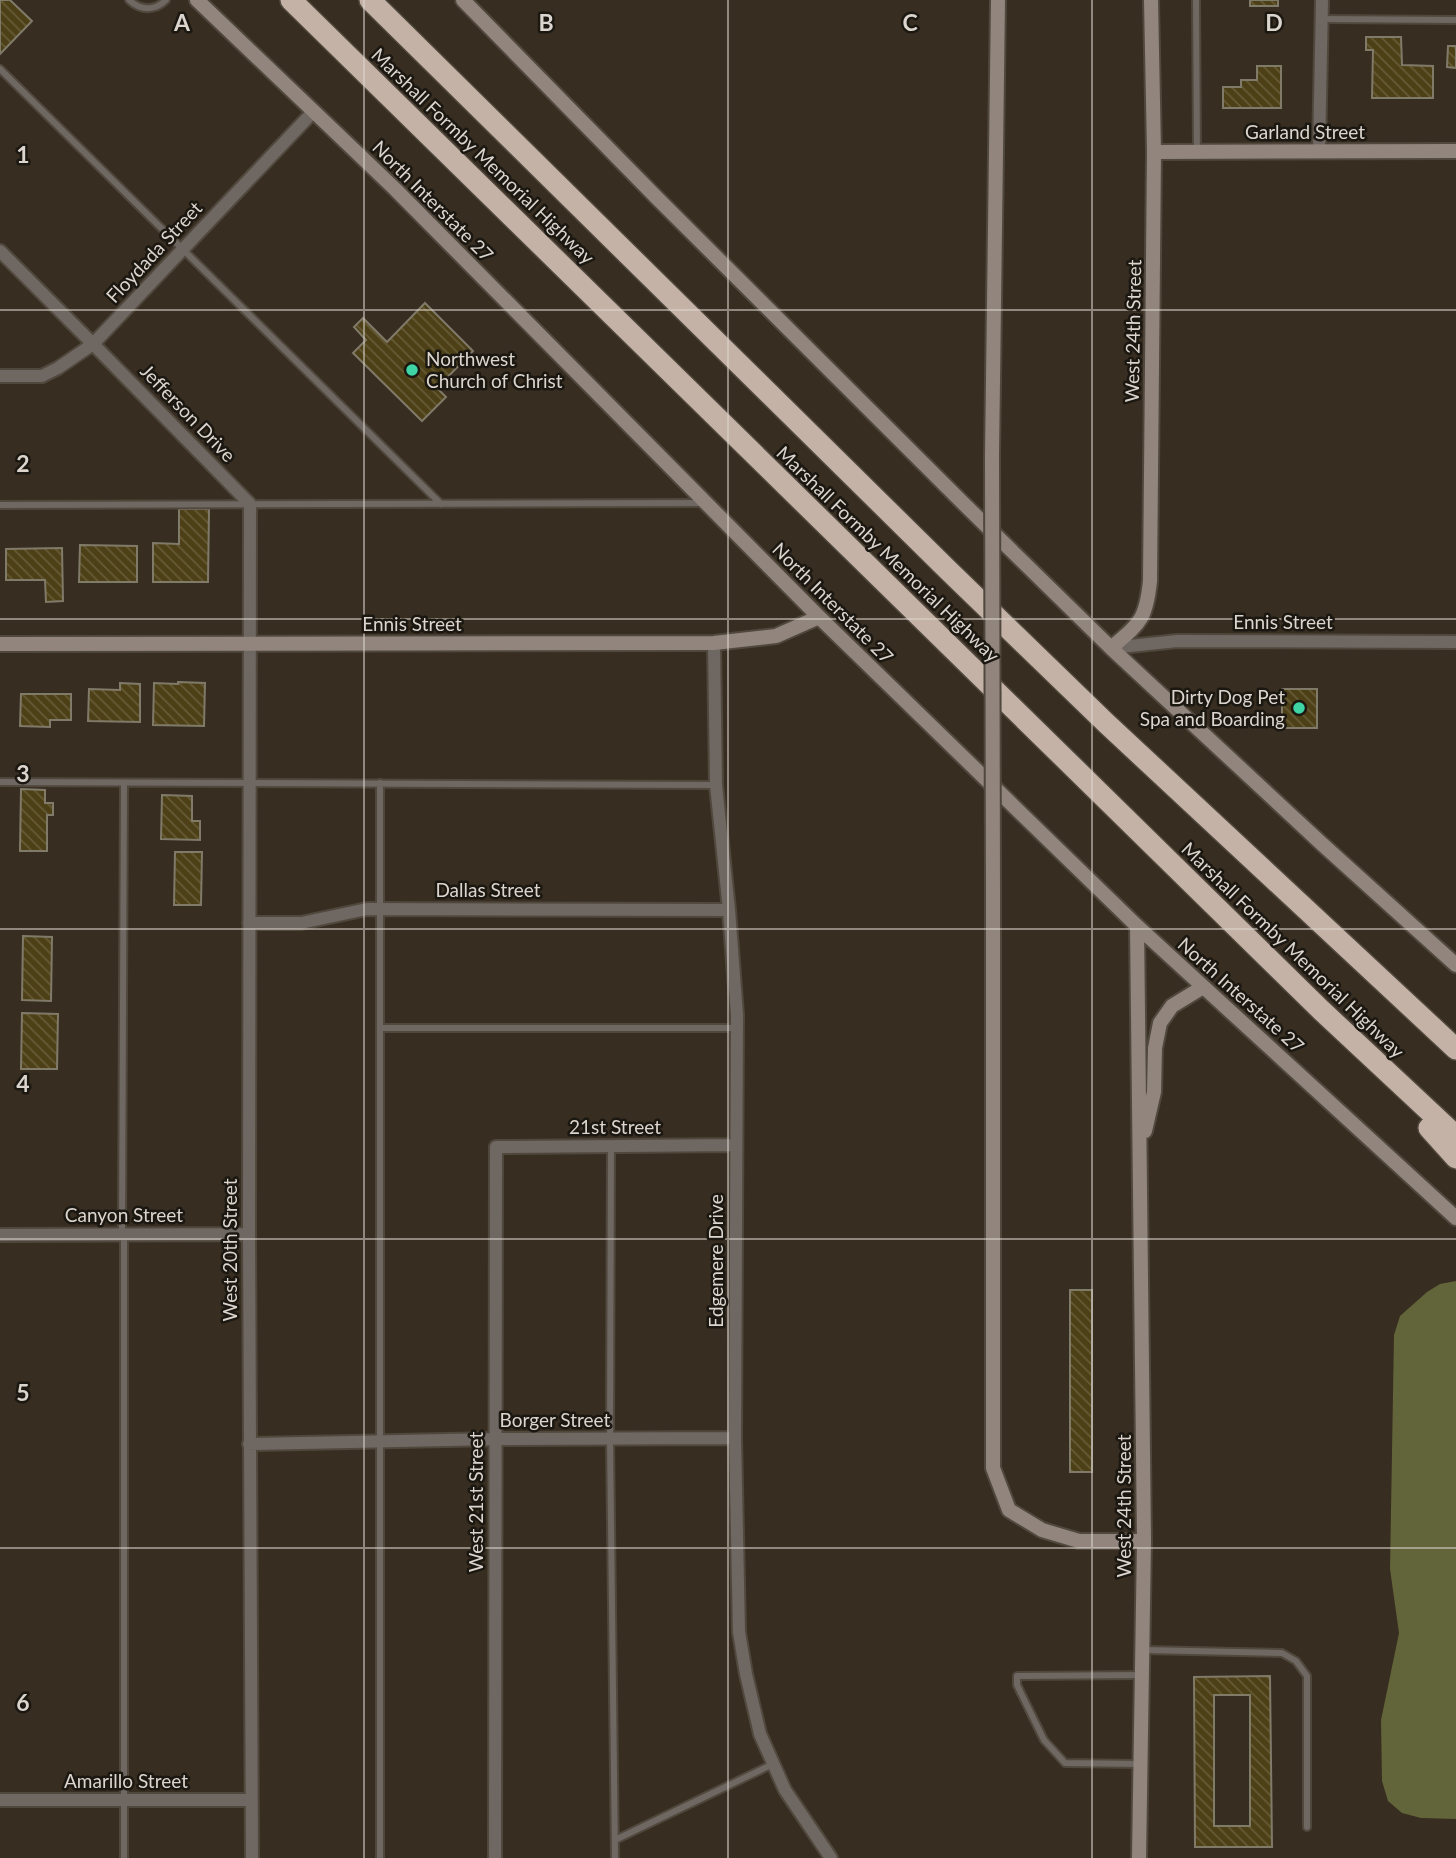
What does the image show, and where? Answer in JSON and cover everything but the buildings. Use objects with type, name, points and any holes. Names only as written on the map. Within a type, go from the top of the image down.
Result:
[{"type":"highway","name":"Marshall Formby Memorial Highway","points":[[291,0],[1321,1010],[1456,1136]]},
{"type":"highway","name":"Marshall Formby Memorial Highway","points":[[370,0],[958,581],[1106,723],[1456,1049]]},
{"type":"highway","points":[[387,0],[446,76]]},
{"type":"highway","points":[[1321,1010],[1456,1157]]},
{"type":"main road","name":"North Interstate 27","points":[[197,0],[395,189],[819,617],[1137,926],[1456,1218]]},
{"type":"main road","points":[[463,0],[687,228],[1111,648],[1456,965]]},
{"type":"main road","points":[[998,0],[992,456],[993,1468],[1009,1510],[1042,1530],[1079,1541],[1144,1541]]},
{"type":"main road","name":"West 24th Street","points":[[1111,648],[1136,626],[1147,607],[1150,581],[1154,152],[1151,0]]},
{"type":"main road","name":"Garland Street","points":[[1154,152],[1456,151]]},
{"type":"main road","name":"Ennis Street","points":[[0,643],[714,643],[776,636],[819,617]]},
{"type":"main road","name":"West 24th Street","points":[[1137,926],[1144,1541],[1139,1858]]},
{"type":"main road","name":"West 24th Street","points":[[1139,1153],[1154,1092],[1156,1037],[1160,1023],[1172,1006],[1203,987]]},
{"type":"street","points":[[1319,151],[1322,0]]},
{"type":"street","name":"Floydada Street","points":[[0,376],[42,376],[93,344],[313,111]]},
{"type":"street","name":"Jefferson Drive","points":[[0,251],[250,505]]},
{"type":"street","points":[[250,505],[250,643]]},
{"type":"street","name":"Ennis Street","points":[[1111,648],[1177,641],[1456,642]]},
{"type":"street","name":"West 20th Street","points":[[250,643],[249,1444],[252,1858]]},
{"type":"street","name":"Edgemere Drive","points":[[714,643],[716,785],[729,910],[737,1028],[735,1438],[739,1632],[761,1734],[773,1764],[785,1790],[831,1858]]},
{"type":"street","name":"Dallas Street","points":[[249,923],[302,923],[367,909],[729,910]]},
{"type":"street","name":"21st Street","points":[[496,1147],[735,1145]]},
{"type":"street","name":"West 21st Street","points":[[495,1858],[496,1147]]},
{"type":"street","name":"Canyon Street","points":[[0,1235],[249,1234]]},
{"type":"street","name":"Borger Street","points":[[249,1444],[735,1438]]},
{"type":"street","name":"Amarillo Street","points":[[0,1800],[251,1800]]},
{"type":"lane","points":[[129,0],[135,6],[150,9],[160,6],[166,0]]},
{"type":"lane","points":[[1196,0],[1197,152]]},
{"type":"lane","points":[[1322,19],[1456,20]]},
{"type":"lane","points":[[0,69],[442,504]]},
{"type":"lane","points":[[0,505],[705,503]]},
{"type":"lane","points":[[0,782],[716,785]]},
{"type":"lane","points":[[124,783],[124,1858]]},
{"type":"lane","points":[[380,783],[380,1858]]},
{"type":"lane","points":[[380,1028],[737,1028]]},
{"type":"lane","points":[[611,1146],[610,1439],[615,1858]]},
{"type":"lane","points":[[1142,1650],[1282,1653],[1296,1661],[1307,1676],[1307,1827]]},
{"type":"lane","points":[[1140,1763],[1065,1763],[1044,1740],[1017,1685],[1017,1676],[1142,1675]]},
{"type":"lane","points":[[615,1840],[773,1764]]},
{"type":"shaded area","points":[[1456,1281],[1456,1819],[1421,1818],[1402,1813],[1388,1801],[1382,1781],[1381,1720],[1399,1633],[1390,1569],[1394,1335],[1400,1316],[1427,1292],[1440,1284]]},
{"type":"place","name":"Northwest Church of Christ","points":[[412,370]]},
{"type":"place","name":"Dirty Dog Pet Spa and Boarding","points":[[1299,708]]}]
